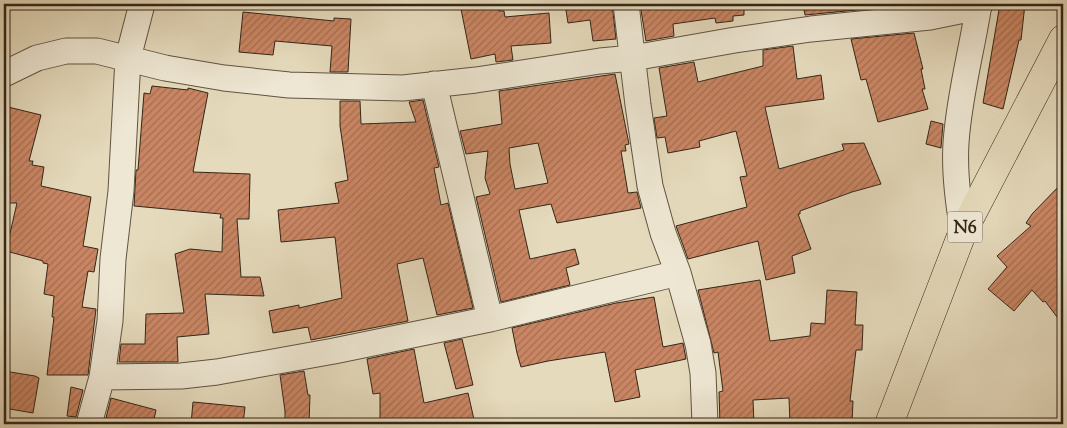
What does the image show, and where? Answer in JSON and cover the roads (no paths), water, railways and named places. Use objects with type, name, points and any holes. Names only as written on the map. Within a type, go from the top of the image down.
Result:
[{"type":"highway","name":"N6","points":[[889,424],[963,231],[1063,39]]},
{"type":"street","points":[[89,424],[102,377],[110,321],[121,191],[128,58],[142,4]]},
{"type":"street","points":[[626,4],[650,186],[663,233],[678,273],[698,344],[705,424]]},
{"type":"street","points":[[4,74],[37,58],[66,51],[97,51],[164,68],[224,78],[289,84],[403,88],[476,80],[600,61],[633,58],[811,29],[930,18],[979,5],[963,86],[956,144],[957,196],[963,231]]},
{"type":"street","points":[[434,84],[490,319]]},
{"type":"street","points":[[102,377],[181,376],[218,372],[334,351],[490,319],[678,273]]}]
